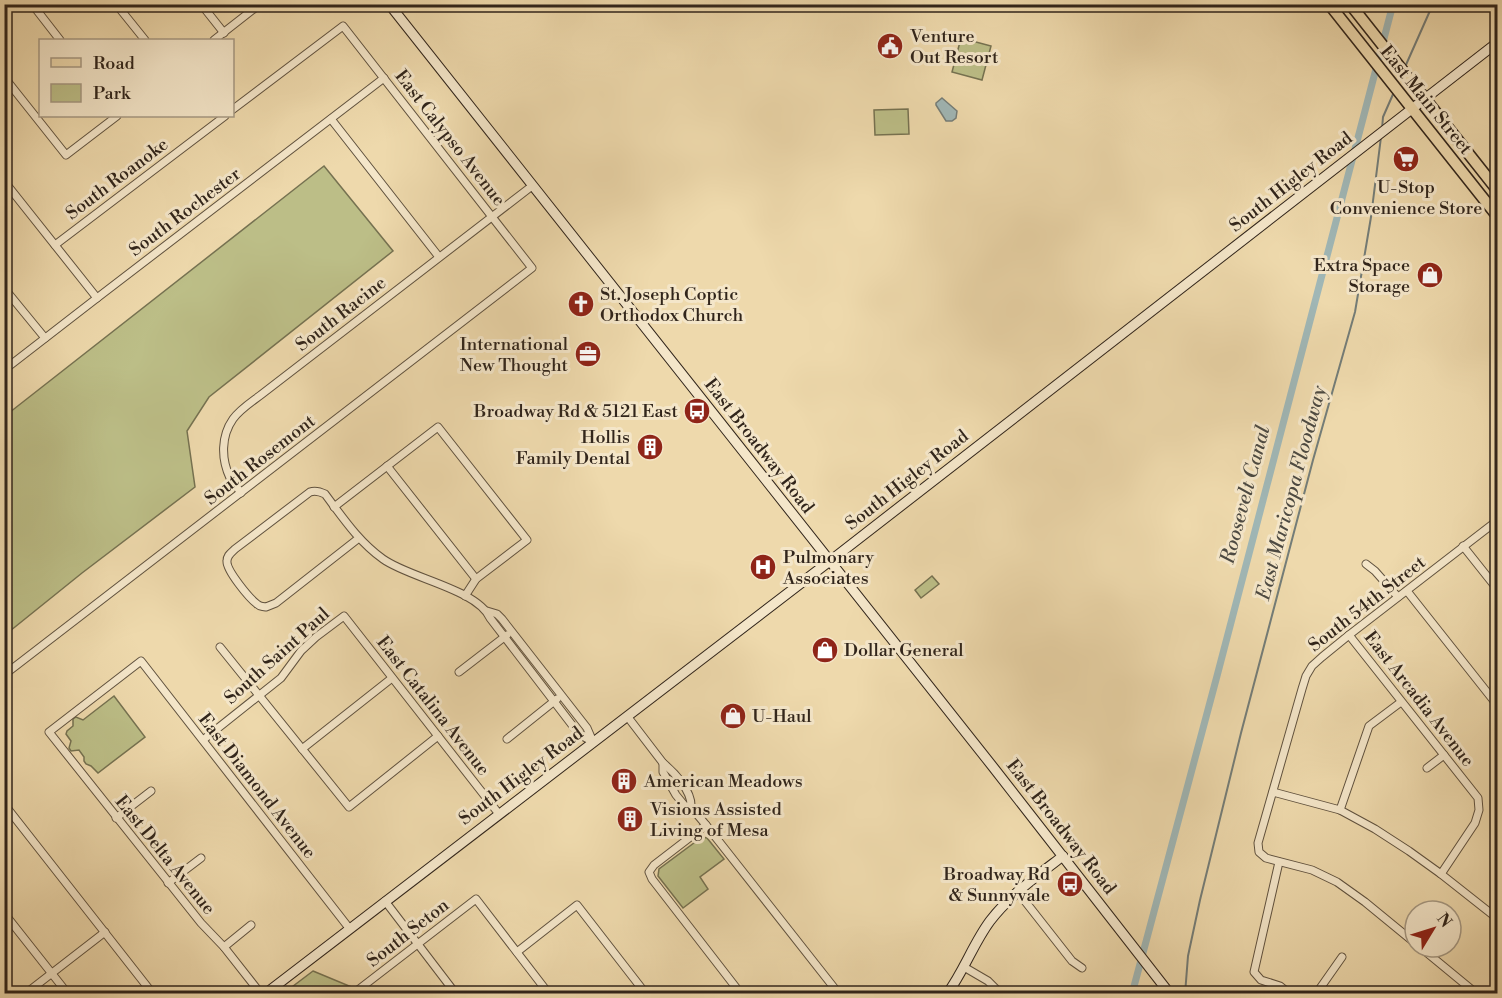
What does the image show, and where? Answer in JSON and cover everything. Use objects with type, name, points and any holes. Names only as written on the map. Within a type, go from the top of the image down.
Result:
[{"type":"main road","name":"East Broadway Road","points":[[389,4],[1169,992]]},
{"type":"main road","name":"East Main Street","points":[[1329,4],[1497,217]]},
{"type":"main road","name":"East Main Street","points":[[1350,4],[1497,191]]},
{"type":"main road","name":"South Higley Road","points":[[263,993],[829,561],[1497,42]]},
{"type":"main road","points":[[947,993],[990,921],[1017,891],[1063,856]]},
{"type":"street","points":[[32,4],[59,39]]},
{"type":"street","points":[[116,4],[144,39]]},
{"type":"street","points":[[201,4],[224,33]]},
{"type":"street","points":[[215,39],[260,4]]},
{"type":"street","name":"East Calypso Avenue","points":[[234,108],[343,26],[532,268]]},
{"type":"street","points":[[4,77],[66,155],[116,117]]},
{"type":"street","name":"South Rochester","points":[[4,370],[384,78]]},
{"type":"street","name":"South Roanoke","points":[[55,245],[224,117]]},
{"type":"street","points":[[331,119],[440,257]]},
{"type":"street","points":[[4,181],[97,298]]},
{"type":"street","name":"South Racine","points":[[241,493],[231,479],[224,461],[223,446],[234,418],[532,186]]},
{"type":"street","name":"South Rosemont","points":[[4,675],[532,268]]},
{"type":"street","points":[[4,288],[45,338]]},
{"type":"street","points":[[334,507],[438,427],[527,540],[476,579],[465,596]]},
{"type":"street","points":[[387,466],[476,579]]},
{"type":"street","points":[[359,538],[266,607],[256,603],[228,566],[229,554],[309,492],[314,490],[325,494],[368,548],[386,561],[465,596],[487,611],[497,614],[587,728],[593,742]]},
{"type":"street","name":"South 54th Street","points":[[1279,862],[1266,858],[1259,852],[1258,843],[1306,676],[1312,666],[1497,520]]},
{"type":"street","points":[[1463,546],[1497,590]]},
{"type":"street","points":[[1366,564],[1398,597]]},
{"type":"street","points":[[1407,591],[1497,706]]},
{"type":"street","points":[[487,611],[504,637],[579,734],[593,742]]},
{"type":"street","name":"East Catalina Avenue","points":[[344,616],[499,814]]},
{"type":"street","name":"South Saint Paul","points":[[202,740],[281,678],[301,651],[315,637],[344,616]]},
{"type":"street","points":[[459,672],[512,631]]},
{"type":"street","name":"East Arcadia Avenue","points":[[1349,635],[1478,798],[1479,810],[1475,823],[1441,874]]},
{"type":"street","points":[[220,647],[349,807],[438,736]]},
{"type":"street","name":"East Diamond Avenue","points":[[49,732],[141,661],[349,928]]},
{"type":"street","points":[[302,749],[392,678]]},
{"type":"street","points":[[507,738],[562,695]]},
{"type":"street","points":[[1340,810],[1369,726],[1401,702]]},
{"type":"street","points":[[627,716],[663,764],[685,788],[692,801],[692,807],[839,993]]},
{"type":"street","name":"East Delta Avenue","points":[[49,732],[168,883],[263,993]]},
{"type":"street","points":[[1427,768],[1444,755]]},
{"type":"street","points":[[663,764],[663,772],[676,795],[685,806],[692,807]]},
{"type":"street","points":[[116,818],[151,791]]},
{"type":"street","points":[[1273,792],[1340,810],[1384,834],[1441,874],[1497,918]]},
{"type":"street","points":[[4,804],[153,993]]},
{"type":"street","points":[[706,825],[654,865],[649,872],[652,879],[741,993]]},
{"type":"street","points":[[168,883],[201,858]]},
{"type":"street","points":[[1290,993],[1280,986],[1261,980],[1254,972],[1279,862],[1312,870],[1337,882],[1403,933]]},
{"type":"street","points":[[1017,891],[1072,961],[1082,968]]},
{"type":"street","name":"South Seton","points":[[359,992],[476,899],[517,952]]},
{"type":"street","points":[[385,901],[456,993]]},
{"type":"street","points":[[549,993],[517,952],[577,905],[646,993]]},
{"type":"street","points":[[4,913],[68,993]]},
{"type":"street","points":[[224,947],[251,925]]},
{"type":"street","points":[[25,993],[105,932]]},
{"type":"street","points":[[1316,993],[1342,957]]},
{"type":"street","points":[[1435,959],[1477,993]]},
{"type":"street","points":[[964,967],[988,981],[1002,993]]},
{"type":"green space","points":[[961,38],[991,46],[982,80],[952,72]]},
{"type":"green space","points":[[908,109],[909,134],[875,135],[874,110]]},
{"type":"green space","points":[[324,166],[393,251],[209,397],[187,431],[195,487],[5,635],[5,416]]},
{"type":"green space","points":[[932,576],[939,584],[921,598],[915,590]]},
{"type":"green space","points":[[114,696],[145,737],[98,773],[86,764],[79,750],[71,751],[69,748],[71,741],[66,734],[73,726],[73,719],[76,717],[83,720]]},
{"type":"green space","points":[[702,837],[707,838],[724,859],[700,877],[708,889],[683,908],[658,876],[659,869]]},
{"type":"green space","points":[[313,971],[354,988],[354,993],[284,993]]},
{"type":"water","points":[[942,98],[957,111],[956,118],[952,121],[946,121],[936,105]]},
{"type":"waterway","name":"Roosevelt Canal","points":[[1132,994],[1393,4]]},
{"type":"waterway","name":"East Maricopa Floodway","points":[[1405,67],[1433,4]]},
{"type":"waterway","name":"East Maricopa Floodway","points":[[1382,129],[1383,117],[1394,92]]},
{"type":"waterway","name":"East Maricopa Floodway","points":[[1185,994],[1188,956],[1200,900],[1241,733],[1313,460],[1355,312],[1371,217],[1381,137]]},
{"type":"place","name":"Venture Out Resort","points":[[890,46]]},
{"type":"place","name":"U-Stop Convenience Store","points":[[1406,159]]},
{"type":"place","name":"Extra Space Storage","points":[[1430,275]]},
{"type":"place","name":"St. Joseph Coptic Orthodox Church","points":[[581,304]]},
{"type":"place","name":"International New Thought","points":[[588,354]]},
{"type":"place","name":"Broadway Rd & 5121 East","points":[[697,411]]},
{"type":"place","name":"Hollis Family Dental","points":[[650,447]]},
{"type":"place","name":"Pulmonary Associates","points":[[763,567]]},
{"type":"place","name":"Dollar General","points":[[825,650]]},
{"type":"place","name":"U-Haul","points":[[733,716]]},
{"type":"place","name":"American Meadows","points":[[624,781]]},
{"type":"place","name":"Visions Assisted Living of Mesa","points":[[630,819]]},
{"type":"place","name":"Broadway Rd & Sunnyvale","points":[[1070,884]]}]
